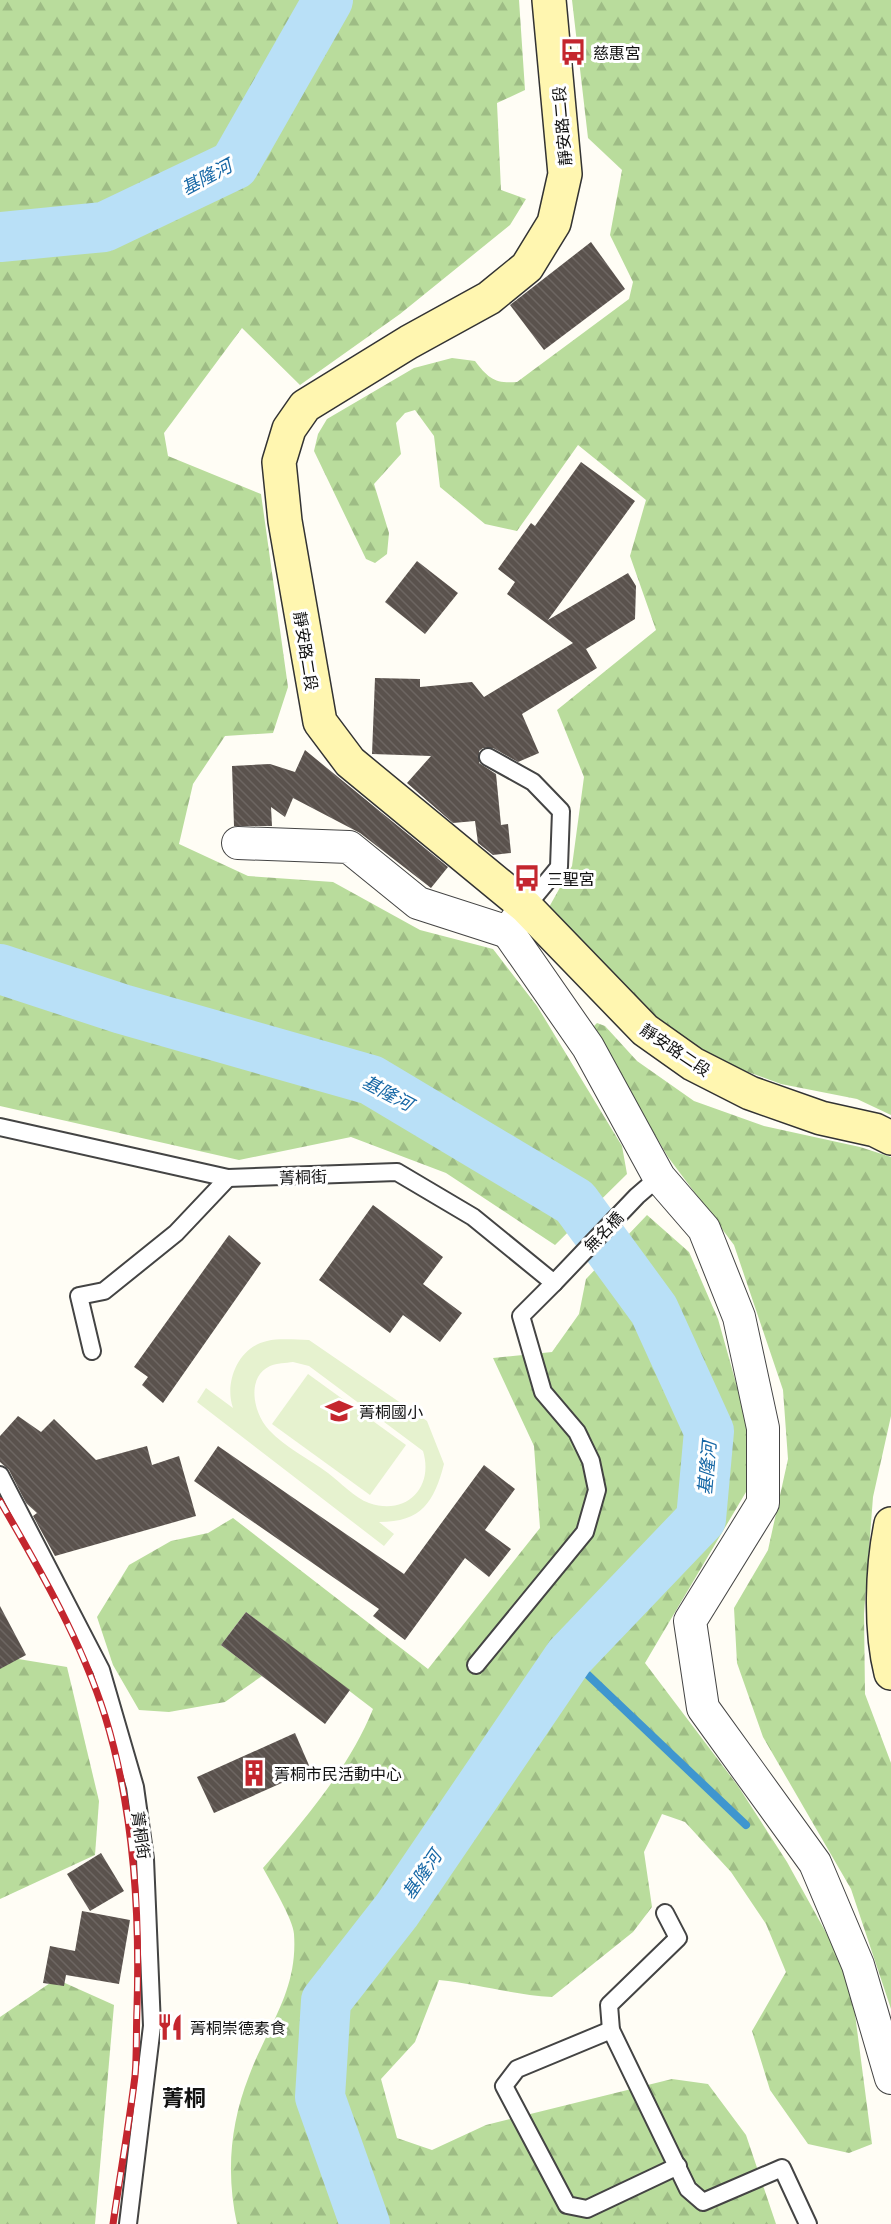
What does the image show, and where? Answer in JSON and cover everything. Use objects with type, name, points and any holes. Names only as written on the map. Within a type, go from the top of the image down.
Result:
[{"type":"main road","name":"靜安路二段","points":[[549,0],[565,174],[554,223],[527,267],[489,298],[409,342],[305,406],[289,429],[279,462],[285,521],[320,722],[350,762],[517,919],[645,1030],[693,1064],[750,1093],[821,1118],[875,1130],[891,1138]]},
{"type":"main road","points":[[891,1524],[885,1550],[885,1638],[891,1673]]},
{"type":"street","points":[[238,843],[349,848],[418,903],[517,919],[588,1047],[648,1187],[704,1229],[739,1317],[763,1428],[763,1503],[690,1622],[703,1708],[814,1863],[858,1965],[891,2078]]},
{"type":"lane","points":[[488,757],[533,782],[561,811],[559,867],[517,919]]},
{"type":"lane","name":"菁桐街","points":[[0,1126],[228,1178],[397,1172],[473,1217],[554,1283]]},
{"type":"lane","points":[[92,1351],[79,1296],[104,1291],[176,1233],[228,1178]]},
{"type":"lane","name":"無名橋","points":[[554,1283],[648,1187]]},
{"type":"lane","points":[[476,1665],[585,1532],[597,1490],[591,1461],[577,1432],[543,1392],[521,1316],[554,1283]]},
{"type":"lane","name":"菁桐街","points":[[0,1475],[101,1670],[135,1787],[146,1859],[152,2026],[128,2224]]},
{"type":"lane","points":[[665,1913],[678,1938],[609,2005],[610,2030],[688,2189],[703,2202],[782,2168],[808,2224]]},
{"type":"lane","points":[[610,2030],[517,2069],[504,2086],[567,2205],[587,2209],[678,2166]]},
{"type":"green space","points":[[0,0],[519,0],[525,90],[497,103],[501,190],[526,199],[510,225],[400,314],[300,385],[242,328],[164,433],[168,456],[261,494],[288,687],[273,733],[225,736],[193,784],[179,844],[248,876],[333,882],[420,930],[493,949],[537,1006],[622,1146],[627,1174],[555,1245],[446,1173],[351,1137],[239,1160],[0,1106]]},
{"type":"green space","points":[[572,0],[891,0],[891,1115],[857,1099],[781,1084],[712,1059],[656,1018],[548,909],[572,866],[584,777],[557,710],[656,630],[630,556],[646,500],[578,445],[517,531],[485,524],[440,487],[434,436],[415,410],[405,413],[396,423],[401,454],[374,484],[389,533],[387,554],[375,563],[366,559],[314,451],[318,434],[327,419],[414,368],[452,358],[475,361],[484,372],[497,381],[517,382],[629,299],[633,282],[610,235],[622,170],[588,138]]},
{"type":"green space","points":[[597,1023],[605,1026],[637,1061],[694,1101],[764,1126],[860,1147],[891,1157],[891,1416],[873,1497],[864,1614],[865,1694],[891,1763],[891,2009],[851,1889],[763,1737],[737,1663],[734,1608],[768,1550],[788,1459],[783,1390],[734,1245],[668,1157],[605,1050],[594,1026]]},
{"type":"green space","points":[[647,1215],[689,1252],[718,1319],[747,1422],[746,1492],[645,1663],[738,1786],[787,1862],[850,1976],[872,2144],[849,2153],[808,2144],[770,2090],[752,2031],[786,1972],[766,1924],[731,1872],[685,1822],[662,1814],[644,1852],[652,1907],[633,1932],[552,1997],[439,1980],[415,2042],[381,2079],[397,2138],[432,2150],[486,2125],[672,2079],[708,2084],[746,2135],[776,2224],[237,2224],[231,2168],[238,2112],[249,2076],[287,1991],[294,1954],[293,1928],[263,1868],[310,1812],[339,1772],[352,1752],[373,1709],[246,1612],[221,1645],[262,1676],[225,1702],[169,1712],[139,1710],[113,1665],[97,1617],[129,1565],[171,1541],[208,1533],[233,1518],[428,1669],[540,1528],[534,1446],[493,1358],[552,1352],[579,1314],[586,1279]]},
{"type":"green space","points":[[309,1340],[427,1421],[444,1464],[436,1489],[424,1507],[416,1514],[406,1518],[379,1522],[394,1534],[384,1546],[197,1402],[206,1388],[233,1408],[230,1388],[232,1377],[241,1358],[248,1350],[267,1341]],"holes":[[[293,1362],[309,1366],[423,1451],[425,1476],[421,1487],[406,1502],[383,1506],[364,1501],[282,1442],[263,1423],[255,1396],[257,1378],[262,1371],[276,1364]]]},
{"type":"green space","points":[[308,1374],[406,1445],[370,1495],[272,1424]]},
{"type":"green space","points":[[0,1656],[67,1667],[99,1801],[95,1855],[0,1899]]},
{"type":"green space","points":[[56,1979],[114,2005],[95,2224],[0,2224],[0,2017]]},
{"type":"building","points":[[591,242],[625,289],[544,350],[510,305]]},
{"type":"building","points":[[581,462],[635,501],[548,620],[628,573],[636,586],[635,619],[586,649],[597,668],[522,714],[539,753],[518,762],[493,748],[483,748],[479,751],[479,763],[496,774],[501,825],[508,824],[511,853],[493,855],[478,843],[475,821],[453,823],[407,783],[431,756],[372,754],[375,678],[420,679],[420,687],[472,682],[484,697],[573,643],[507,594],[515,582],[498,569],[531,523],[535,526]]},
{"type":"building","points":[[417,561],[458,593],[425,634],[385,602]]},
{"type":"building","points":[[305,750],[448,867],[431,888],[360,833],[293,798],[285,817],[271,807],[272,826],[234,826],[232,766],[270,764],[295,772]]},
{"type":"building","points":[[373,1205],[443,1257],[423,1284],[462,1313],[440,1342],[403,1315],[390,1333],[319,1280]]},
{"type":"building","points":[[229,1235],[261,1263],[163,1403],[142,1385],[148,1377],[134,1367]]},
{"type":"building","points":[[18,1416],[41,1432],[54,1419],[96,1460],[147,1446],[152,1465],[179,1456],[196,1516],[55,1556],[33,1516],[37,1513],[26,1503],[9,1470],[0,1462],[0,1436]]},
{"type":"building","points":[[218,1446],[404,1574],[484,1465],[515,1489],[485,1530],[511,1549],[489,1577],[465,1558],[405,1640],[373,1616],[379,1609],[194,1481]]},
{"type":"building","points":[[0,1606],[26,1655],[0,1669]]},
{"type":"building","points":[[246,1612],[350,1690],[325,1724],[221,1645]]},
{"type":"building","name":"菁桐市民活動中心","points":[[295,1733],[311,1770],[214,1813],[197,1777]]},
{"type":"building","points":[[101,1853],[124,1891],[90,1911],[67,1874]]},
{"type":"building","points":[[82,1911],[130,1920],[119,1984],[66,1975],[64,1986],[43,1983],[50,1946],[75,1951]]},
{"type":"waterway","name":"基隆河","points":[[0,237],[104,227],[234,165],[328,0]]},
{"type":"waterway","name":"基隆河","points":[[0,969],[122,1009],[371,1080],[575,1202],[654,1310],[709,1431],[701,1519],[569,1657],[397,1910],[326,2001],[320,2097],[365,2224]]},
{"type":"waterway","points":[[569,1657],[746,1825]]},
{"type":"railway","points":[[0,1501],[30,1553],[84,1660],[105,1716],[115,1752],[129,1824],[136,1898],[138,1971],[136,2059],[133,2094],[113,2224]]},
{"type":"place","name":"慈惠宮","points":[[573,52]]},
{"type":"place","name":"三聖宮","points":[[527,878]]},
{"type":"place","name":"菁桐國小","points":[[339,1411]]},
{"type":"place","name":"菁桐市民活動中心","points":[[254,1773]]},
{"type":"place","name":"菁桐崇德素食","points":[[170,2027]]},
{"type":"district","name":"菁桐","points":[[184,2096]]}]
